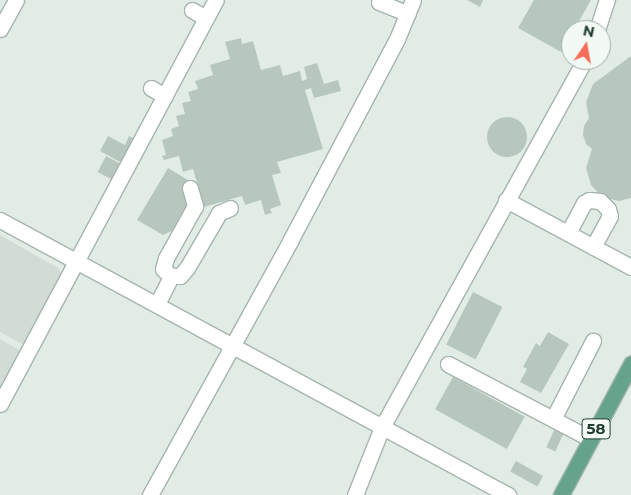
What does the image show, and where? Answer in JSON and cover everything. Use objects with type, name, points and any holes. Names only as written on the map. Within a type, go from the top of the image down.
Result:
[{"type":"main road","name":"58","points":[[561,495],[631,364]]},
{"type":"street","points":[[0,30],[16,0]]},
{"type":"street","points":[[0,404],[216,0]]},
{"type":"street","points":[[600,20],[607,0]]},
{"type":"street","points":[[150,495],[388,56],[410,7],[379,2]]},
{"type":"street","points":[[192,10],[206,18]]},
{"type":"street","points":[[355,495],[382,427],[579,70]]},
{"type":"street","points":[[151,88],[164,96]]},
{"type":"street","points":[[190,188],[195,206],[166,258],[163,270],[171,276],[180,276],[184,272],[219,213],[230,208]]},
{"type":"street","points":[[506,200],[631,267]]},
{"type":"street","points":[[568,234],[584,203],[589,200],[600,201],[608,208],[610,216],[593,247]]},
{"type":"street","points":[[0,220],[508,495]]},
{"type":"street","points":[[157,304],[171,276]]},
{"type":"street","points":[[553,419],[593,341]]},
{"type":"street","points":[[448,364],[591,439]]},
{"type":"shaded area","points":[[0,235],[58,268],[64,278],[26,346],[0,332]]},
{"type":"shaded area","points":[[0,339],[21,351],[0,388]]},
{"type":"building","points":[[467,0],[483,0],[480,7]]},
{"type":"building","points":[[534,0],[591,0],[580,20],[561,20],[561,52],[518,28]]},
{"type":"building","points":[[241,38],[242,44],[253,41],[261,70],[280,65],[283,76],[300,71],[302,81],[307,79],[304,67],[317,63],[324,84],[338,80],[341,91],[314,98],[311,88],[305,90],[323,149],[277,162],[281,173],[272,175],[281,205],[270,209],[272,213],[265,215],[261,200],[245,205],[242,196],[204,207],[199,189],[178,228],[163,235],[137,220],[168,168],[198,186],[193,169],[183,172],[179,156],[164,160],[162,156],[166,155],[162,140],[173,136],[171,129],[179,126],[176,116],[185,114],[182,103],[191,101],[188,92],[198,89],[195,81],[213,75],[210,65],[230,59],[225,42]]},
{"type":"building","points":[[631,56],[631,198],[619,201],[602,197],[591,185],[586,168],[592,149],[586,144],[583,135],[584,126],[589,118],[586,102],[593,84]]},
{"type":"building","points":[[507,117],[521,123],[527,137],[521,151],[507,157],[493,151],[487,137],[493,123]]},
{"type":"building","points":[[108,136],[125,145],[129,136],[135,139],[122,163],[100,151]]},
{"type":"building","points":[[106,156],[121,164],[113,180],[98,172]]},
{"type":"building","points":[[473,292],[502,307],[476,360],[446,345]]},
{"type":"building","points":[[548,332],[569,344],[541,393],[520,382],[527,369],[523,367],[536,343],[540,346]]},
{"type":"building","points":[[453,377],[525,417],[507,449],[435,409]]},
{"type":"building","points":[[554,430],[563,434],[555,451],[546,447]]},
{"type":"building","points":[[516,461],[543,476],[537,487],[510,471]]}]
